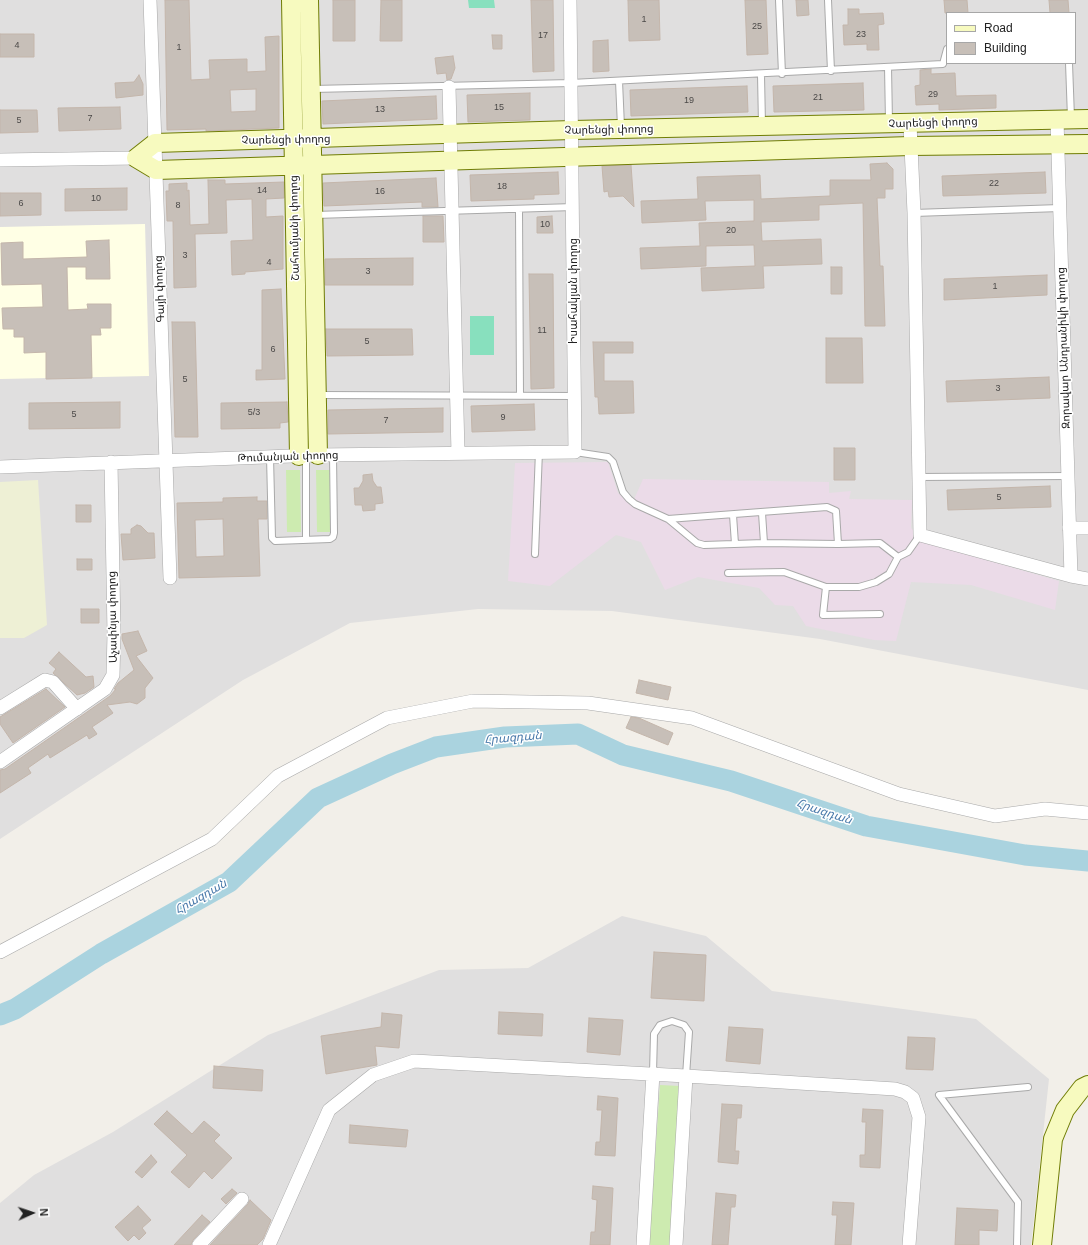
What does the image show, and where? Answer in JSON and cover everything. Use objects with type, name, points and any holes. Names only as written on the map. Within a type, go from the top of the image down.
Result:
[{"type":"street","name":"Գայի փողոց","points":[[150,0],[170,578]]},
{"type":"street","name":"Շահումյանի փողոց","points":[[291,0],[294,165],[314,456]]},
{"type":"street","name":"Շահումյանի փողոց","points":[[309,0],[317,396],[314,456]]},
{"type":"street","name":"Իսահակյան փողոց","points":[[570,0],[574,208],[576,452]]},
{"type":"street","points":[[449,87],[452,160],[458,453]]},
{"type":"street","name":"Չարենցի փողոց","points":[[155,143],[294,140],[572,130],[889,125],[1072,119]]},
{"type":"street","name":"Զորավար Անդրանիկի փողոց","points":[[1071,576],[1058,144],[1072,119]]},
{"type":"street","points":[[910,124],[914,213],[920,534],[1071,576],[1088,579]]},
{"type":"street","points":[[136,158],[155,143]]},
{"type":"street","name":"Չարենցի փողոց","points":[[156,170],[910,146],[1088,144]]},
{"type":"street","points":[[0,160],[136,158],[156,170]]},
{"type":"street","name":"Թումանյան փողոց","points":[[0,467],[270,457],[538,451],[576,452]]},
{"type":"street","name":"Աչափնյա փողոց","points":[[0,762],[105,689],[110,682],[114,668],[110,462]]},
{"type":"street","points":[[1069,528],[1088,528]]},
{"type":"street","points":[[0,708],[41,681],[50,680],[77,709]]},
{"type":"street","points":[[0,952],[212,839],[278,776],[380,721],[387,718],[473,701],[588,703],[692,718],[899,794],[995,816],[1044,809],[1088,813]]},
{"type":"street","points":[[269,1245],[328,1110],[373,1074],[414,1061],[652,1073],[894,1089],[905,1092],[913,1098],[919,1117],[909,1245]]},
{"type":"street","points":[[643,1245],[652,1073]]},
{"type":"street","points":[[676,1245],[686,1076]]},
{"type":"street","points":[[1042,1245],[1053,1139],[1065,1110],[1082,1088],[1088,1085]]},
{"type":"street","points":[[199,1245],[242,1199]]},
{"type":"lane","points":[[779,0],[782,74]]},
{"type":"lane","points":[[828,0],[831,71]]},
{"type":"lane","points":[[311,89],[449,87],[782,74],[943,64],[946,53]]},
{"type":"lane","points":[[1069,64],[1072,119]]},
{"type":"lane","points":[[888,67],[889,125]]},
{"type":"lane","points":[[761,74],[762,127]]},
{"type":"lane","points":[[619,81],[621,129]]},
{"type":"lane","points":[[313,215],[574,208]]},
{"type":"lane","points":[[914,213],[1060,208]]},
{"type":"lane","points":[[519,209],[520,396]]},
{"type":"lane","points":[[317,396],[575,396]]},
{"type":"lane","points":[[535,554],[538,451]]},
{"type":"lane","points":[[576,452],[608,457],[612,462],[623,492],[629,499],[635,504],[668,520],[697,543],[704,545],[764,543],[880,543],[898,557]]},
{"type":"lane","points":[[270,457],[272,538],[275,540],[330,539],[333,537],[314,456]]},
{"type":"lane","points":[[306,540],[314,456]]},
{"type":"lane","points":[[919,477],[1068,476]]},
{"type":"lane","points":[[668,520],[827,506],[836,511],[838,544]]},
{"type":"lane","points":[[762,512],[764,543]]},
{"type":"lane","points":[[733,515],[735,544]]},
{"type":"lane","points":[[728,573],[784,572],[826,587],[859,586],[876,582],[888,574],[898,557],[908,552],[920,534]]},
{"type":"lane","points":[[826,587],[824,615],[880,614]]},
{"type":"lane","points":[[652,1073],[654,1034],[660,1025],[672,1021],[684,1025],[689,1032],[686,1076]]},
{"type":"lane","points":[[1017,1245],[1018,1202],[939,1095],[1028,1087]]},
{"type":"shaded area","points":[[0,0],[1088,0],[1088,690],[820,639],[612,611],[478,609],[350,623],[243,680],[0,839]]},
{"type":"shaded area","points":[[145,224],[149,376],[0,379],[0,227]]},
{"type":"shaded area","points":[[608,462],[618,493],[632,504],[643,479],[829,482],[829,493],[851,491],[849,499],[912,500],[911,528],[927,543],[1059,581],[1055,610],[971,585],[911,582],[896,641],[874,640],[806,626],[793,606],[775,605],[759,588],[698,577],[665,590],[641,542],[616,535],[550,586],[508,581],[515,463]]},
{"type":"shaded area","points":[[38,480],[47,625],[24,638],[0,638],[0,482]]},
{"type":"shaded area","points":[[622,916],[706,936],[772,991],[976,1019],[1049,1079],[1031,1245],[0,1245],[0,1203],[34,1175],[113,1132],[268,1035],[439,970],[528,968]]},
{"type":"green space","points":[[468,0],[494,0],[495,8],[469,8]]},
{"type":"green space","points":[[470,316],[494,316],[494,355],[470,355]]},
{"type":"green space","points":[[286,470],[300,470],[301,532],[287,532]]},
{"type":"green space","points":[[316,470],[330,470],[331,532],[317,532]]},
{"type":"green space","points":[[660,1085],[680,1086],[670,1245],[649,1245]]},
{"type":"building","points":[[165,0],[189,0],[191,80],[210,79],[209,60],[247,59],[247,72],[266,71],[265,37],[279,36],[279,128],[206,131],[206,129],[167,130]],"holes":[[[256,89],[256,111],[231,112],[230,90]]]},
{"type":"building","points":[[333,0],[355,0],[355,41],[333,41]]},
{"type":"building","points":[[381,0],[402,0],[402,41],[380,41]]},
{"type":"building","points":[[531,0],[553,0],[554,71],[533,72]]},
{"type":"building","points":[[628,0],[659,0],[660,40],[629,41]]},
{"type":"building","points":[[745,0],[766,0],[768,54],[747,55]]},
{"type":"building","points":[[796,0],[808,0],[809,15],[797,16]]},
{"type":"building","points":[[944,0],[967,0],[968,12],[945,13]]},
{"type":"building","points":[[1049,0],[1068,0],[1069,12],[1050,12]]},
{"type":"building","points":[[848,9],[859,9],[859,14],[883,13],[884,24],[878,25],[879,50],[867,50],[867,44],[844,45],[843,25],[848,25]]},
{"type":"building","points":[[0,34],[34,34],[34,57],[0,57]]},
{"type":"building","points":[[492,35],[502,35],[502,49],[493,49]]},
{"type":"building","points":[[608,40],[609,71],[593,72],[593,41]]},
{"type":"building","points":[[453,56],[455,68],[451,79],[447,80],[446,73],[437,74],[435,58]]},
{"type":"building","points":[[931,69],[931,74],[955,73],[956,96],[996,95],[996,108],[939,110],[939,104],[916,105],[915,86],[920,85],[920,70]]},
{"type":"building","points":[[139,75],[143,84],[143,95],[116,98],[115,83],[134,82]]},
{"type":"building","points":[[863,83],[864,110],[774,112],[773,86]]},
{"type":"building","points":[[747,86],[748,112],[631,116],[630,90]]},
{"type":"building","points":[[530,93],[530,120],[468,122],[467,95]]},
{"type":"building","points":[[436,96],[437,119],[323,124],[322,101]]},
{"type":"building","points":[[120,107],[121,129],[59,131],[58,108]]},
{"type":"building","points":[[0,110],[37,110],[38,132],[0,133]]},
{"type":"building","points":[[887,163],[893,169],[893,189],[885,189],[885,198],[877,198],[880,266],[883,266],[885,326],[865,326],[863,203],[819,205],[819,220],[761,222],[762,241],[821,239],[822,264],[763,266],[764,288],[702,291],[701,268],[755,266],[754,245],[706,246],[706,266],[641,269],[640,248],[700,246],[699,223],[754,221],[754,200],[705,201],[706,220],[642,223],[641,201],[698,199],[697,177],[760,175],[761,199],[830,196],[830,180],[871,180],[870,164]]},
{"type":"building","points":[[631,165],[634,207],[623,196],[609,197],[608,191],[604,192],[602,166]]},
{"type":"building","points":[[558,172],[559,194],[534,195],[534,199],[471,201],[470,175]]},
{"type":"building","points":[[1045,172],[1046,193],[943,196],[942,176]]},
{"type":"building","points":[[436,178],[438,207],[422,207],[422,202],[324,206],[323,183]]},
{"type":"building","points":[[208,180],[225,180],[225,184],[284,182],[284,198],[266,199],[266,217],[283,216],[283,269],[245,272],[245,274],[232,275],[231,241],[253,240],[252,199],[226,200],[227,233],[195,234],[196,287],[174,288],[173,221],[167,221],[166,191],[169,191],[169,184],[187,183],[187,191],[189,190],[190,225],[209,224]]},
{"type":"building","points":[[127,188],[127,210],[65,211],[65,189]]},
{"type":"building","points":[[0,193],[41,193],[41,215],[0,216]]},
{"type":"building","points":[[423,216],[443,216],[444,242],[423,242]]},
{"type":"building","points":[[552,216],[553,233],[537,233],[537,217]]},
{"type":"building","points":[[109,240],[110,279],[86,279],[86,267],[67,267],[68,310],[88,309],[87,304],[111,304],[111,328],[100,328],[101,335],[91,335],[92,378],[46,379],[46,352],[24,353],[24,337],[14,337],[14,329],[3,329],[2,308],[43,307],[42,284],[2,285],[1,243],[23,242],[23,259],[87,257],[86,241]]},
{"type":"building","points":[[413,258],[413,285],[325,285],[325,259]]},
{"type":"building","points":[[831,267],[842,267],[842,294],[831,294]]},
{"type":"building","points":[[529,274],[553,274],[554,388],[531,389]]},
{"type":"building","points":[[1047,275],[1047,295],[944,300],[944,279]]},
{"type":"building","points":[[281,289],[285,379],[256,380],[256,370],[262,370],[262,290]]},
{"type":"building","points":[[172,322],[195,322],[198,437],[175,437]]},
{"type":"building","points":[[326,329],[412,329],[413,355],[327,356]]},
{"type":"building","points":[[826,338],[862,338],[863,383],[826,383]]},
{"type":"building","points":[[593,342],[633,342],[633,353],[604,353],[604,381],[633,381],[634,413],[599,414],[598,397],[595,397]]},
{"type":"building","points":[[1049,377],[1050,398],[947,402],[946,381]]},
{"type":"building","points":[[120,402],[120,428],[29,429],[29,403]]},
{"type":"building","points":[[287,402],[288,422],[280,423],[280,428],[221,429],[221,403]]},
{"type":"building","points":[[534,404],[535,430],[472,432],[471,406]]},
{"type":"building","points":[[443,408],[443,432],[328,434],[328,410]]},
{"type":"building","points":[[834,448],[855,448],[855,480],[834,480]]},
{"type":"building","points":[[372,474],[373,481],[377,487],[381,487],[383,503],[375,504],[375,510],[363,511],[362,505],[355,505],[354,488],[359,488],[363,481],[363,475]]},
{"type":"building","points":[[1050,486],[1051,507],[948,510],[947,490]]},
{"type":"building","points":[[257,497],[257,501],[267,501],[267,519],[258,519],[260,576],[179,578],[177,503],[223,502],[223,498]],"holes":[[[223,519],[224,556],[196,557],[195,520]]]},
{"type":"building","points":[[76,505],[91,505],[91,522],[76,522]]},
{"type":"building","points":[[137,525],[141,526],[148,533],[154,533],[155,558],[123,560],[121,534],[131,534],[131,529]]},
{"type":"building","points":[[77,559],[92,559],[92,570],[77,570]]},
{"type":"building","points":[[81,609],[99,609],[99,623],[81,623]]},
{"type":"building","points":[[138,631],[147,651],[136,656],[153,678],[145,688],[145,698],[137,704],[130,702],[107,705],[113,713],[92,727],[97,734],[89,739],[87,735],[50,758],[48,754],[28,768],[31,773],[0,793],[0,770],[5,769],[110,696],[116,689],[114,689],[118,683],[134,670],[122,639],[122,634]]},
{"type":"building","points":[[59,652],[86,677],[93,676],[94,687],[85,693],[77,695],[53,673],[56,669],[49,663]]},
{"type":"building","points":[[639,680],[671,687],[668,700],[636,693]]},
{"type":"building","points":[[46,689],[65,707],[13,743],[0,724],[0,717]]},
{"type":"building","points":[[631,717],[639,718],[673,733],[668,745],[626,728]]},
{"type":"building","points":[[654,952],[706,955],[704,1001],[651,998]]},
{"type":"building","points":[[499,1012],[543,1014],[542,1036],[498,1034]]},
{"type":"building","points":[[382,1013],[402,1015],[399,1048],[375,1046],[377,1065],[326,1074],[321,1036],[381,1027]]},
{"type":"building","points":[[589,1018],[623,1020],[620,1055],[587,1052]]},
{"type":"building","points":[[729,1027],[763,1029],[760,1064],[726,1061]]},
{"type":"building","points":[[908,1037],[935,1038],[933,1070],[906,1069]]},
{"type":"building","points":[[214,1066],[263,1070],[262,1091],[213,1088]]},
{"type":"building","points":[[598,1096],[618,1098],[615,1156],[595,1155],[596,1142],[600,1142],[602,1110],[597,1110]]},
{"type":"building","points":[[722,1104],[742,1105],[741,1118],[737,1118],[735,1151],[739,1151],[738,1164],[718,1162]]},
{"type":"building","points":[[863,1109],[883,1110],[880,1168],[860,1167],[860,1155],[865,1155],[866,1122],[862,1122]]},
{"type":"building","points":[[167,1111],[192,1134],[204,1121],[220,1135],[214,1141],[232,1158],[212,1179],[204,1171],[189,1188],[171,1172],[187,1155],[154,1124]]},
{"type":"building","points":[[350,1125],[408,1130],[406,1147],[349,1143]]},
{"type":"building","points":[[151,1155],[157,1162],[142,1178],[135,1172]]},
{"type":"building","points":[[593,1186],[613,1188],[610,1245],[590,1245],[591,1232],[595,1232],[597,1200],[592,1199]]},
{"type":"building","points":[[232,1189],[237,1193],[226,1204],[221,1199]]},
{"type":"building","points":[[716,1193],[736,1195],[735,1207],[731,1207],[728,1245],[712,1245]]},
{"type":"building","points":[[250,1200],[271,1220],[263,1239],[257,1245],[210,1245],[248,1204]]},
{"type":"building","points":[[833,1202],[854,1203],[851,1245],[835,1245],[837,1215],[832,1215]]},
{"type":"building","points":[[138,1206],[151,1220],[142,1228],[146,1233],[139,1240],[134,1235],[128,1241],[115,1227]]},
{"type":"building","points":[[957,1208],[998,1210],[997,1231],[979,1230],[979,1245],[955,1245]]},
{"type":"building","points":[[202,1215],[210,1222],[193,1240],[191,1245],[174,1245]]},
{"type":"waterway","name":"Հրազդան","points":[[0,1015],[15,1009],[101,954],[229,882],[318,798],[392,764],[436,747],[505,737],[578,734],[623,755],[731,781],[866,826],[1025,855],[1088,861]]}]
